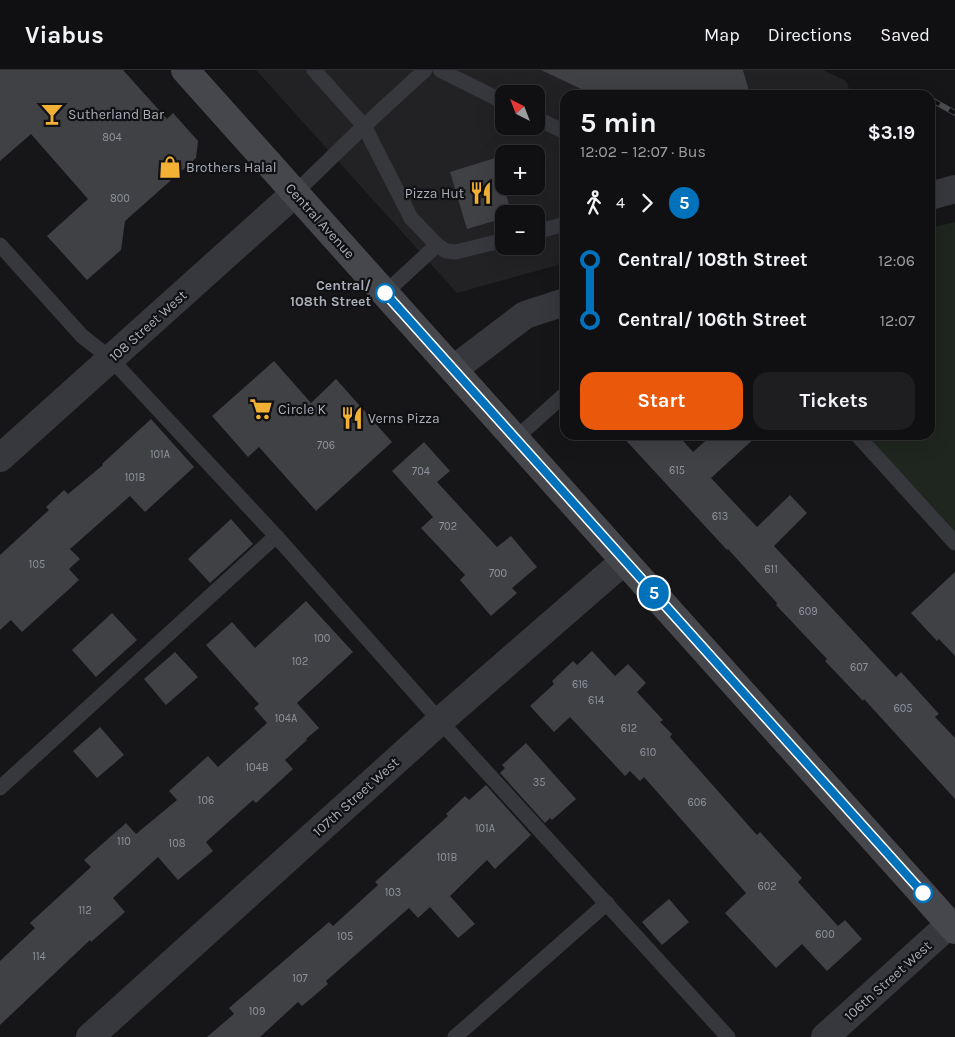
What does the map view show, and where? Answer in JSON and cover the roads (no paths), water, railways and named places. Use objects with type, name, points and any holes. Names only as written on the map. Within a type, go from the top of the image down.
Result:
[{"type":"main road","name":"Central Avenue","points":[[185,70],[953,927]]},
{"type":"street","points":[[935,195],[955,189]]},
{"type":"street","name":"108 Street West","points":[[0,458],[295,193]]},
{"type":"street","points":[[454,369],[525,314],[560,304]]},
{"type":"street","name":"107th Street West","points":[[90,1037],[440,721],[624,561]]},
{"type":"street","name":"106th Street West","points":[[825,1037],[953,927]]},
{"type":"lane","points":[[314,70],[364,126],[412,218],[437,245],[446,251],[456,252],[495,242]]},
{"type":"lane","points":[[295,193],[425,70]]},
{"type":"lane","points":[[440,70],[495,98]]},
{"type":"lane","points":[[545,122],[560,130]]},
{"type":"lane","points":[[545,230],[560,225]]},
{"type":"lane","points":[[0,245],[82,336],[111,360],[276,536],[440,721],[728,1037]]},
{"type":"lane","points":[[385,293],[437,245]]},
{"type":"lane","points":[[516,439],[560,399]]},
{"type":"lane","points":[[862,440],[955,543]]},
{"type":"lane","points":[[0,788],[276,536]]},
{"type":"lane","points":[[455,1037],[607,903]]},
{"type":"railway","points":[[935,102],[955,113]]},
{"type":"place","name":"Sutherland Bar","points":[[52,114]]},
{"type":"place","name":"Brothers Halal","points":[[170,167]]},
{"type":"place","name":"Pizza Hut","points":[[481,193]]},
{"type":"place","name":"Central/ 108th Street","points":[[385,293]]},
{"type":"place","name":"Circle K","points":[[261,409]]},
{"type":"place","name":"Verns Pizza","points":[[352,418]]}]
